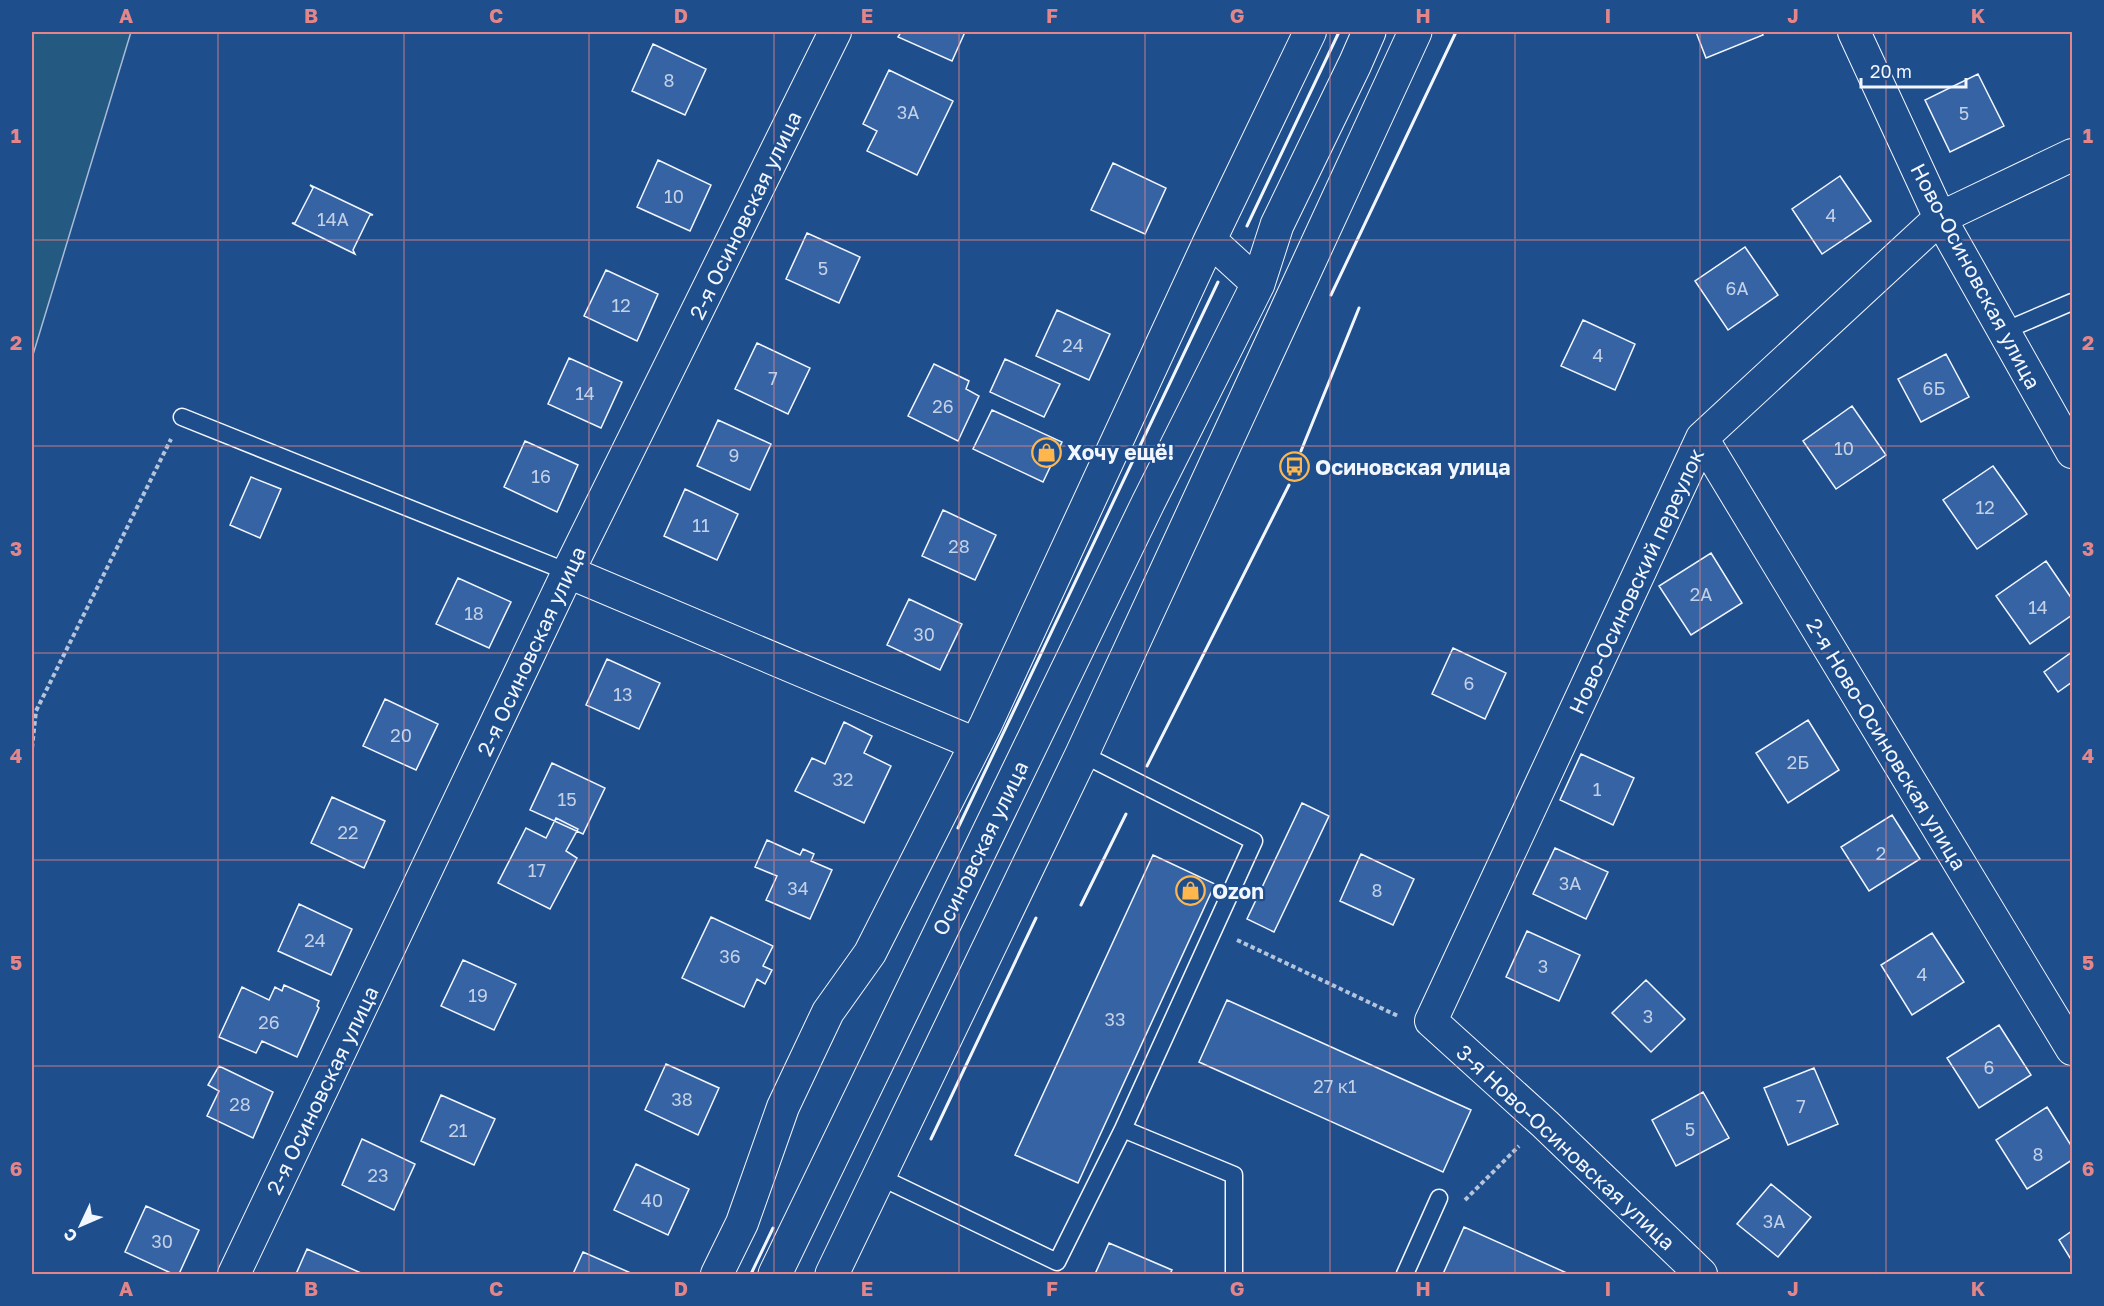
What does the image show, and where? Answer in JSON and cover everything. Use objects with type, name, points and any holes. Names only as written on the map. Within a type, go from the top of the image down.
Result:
[{"type":"street","name":"2-я Осиновская улица","points":[[234,1275],[568,572],[835,32]]},
{"type":"street","points":[[717,1275],[742,1223],[783,1107],[828,1012],[870,953],[976,744],[1210,240],[1310,32]]},
{"type":"street","name":"Осиновская улица","points":[[775,1275],[1132,536],[1258,284],[1277,225],[1369,32]]},
{"type":"street","points":[[832,1275],[1082,754],[1415,32]]},
{"type":"street","name":"Ново-Осиновская улица","points":[[1854,32],[1940,218],[2073,452]]},
{"type":"street","name":"Ново-Осиновский переулок","points":[[1431,1020],[1702,438],[1940,218],[2073,154]]},
{"type":"street","points":[[1210,240],[1258,284]]},
{"type":"street","name":"2-я Ново-Осиновская улица","points":[[1702,438],[2073,1050]]},
{"type":"street","points":[[568,572],[976,744]]},
{"type":"street","name":"3-я Ново-Осиновская улица","points":[[1431,1020],[1545,1124],[1701,1275]]},
{"type":"lane","points":[[2004,331],[2073,302]]},
{"type":"lane","points":[[182,417],[568,572]]},
{"type":"lane","points":[[878,1176],[1058,1262],[1124,1130],[1254,841],[1082,754]]},
{"type":"lane","points":[[1124,1130],[1234,1175],[1233,1275]]},
{"type":"lane","points":[[1405,1275],[1439,1198]]},
{"type":"path","points":[[32,748],[36,711],[182,417]]},
{"type":"path","points":[[1214,929],[1407,1020],[1431,1020]]},
{"type":"path","points":[[1439,1198],[1464,1200],[1514,1150],[1545,1124]]},
{"type":"shaded area","points":[[32,32],[131,32],[32,358]]},
{"type":"building","points":[[901,32],[965,32],[952,61],[898,37]]},
{"type":"building","points":[[1696,32],[1761,32],[1763,35],[1706,58]]},
{"type":"building","points":[[653,44],[706,69],[685,115],[632,91]]},
{"type":"building","points":[[889,70],[953,101],[917,175],[867,151],[877,131],[863,124]]},
{"type":"building","points":[[1978,74],[2004,126],[1950,152],[1925,100]]},
{"type":"building","points":[[658,160],[711,185],[690,231],[637,207]]},
{"type":"building","points":[[1113,163],[1166,188],[1145,234],[1091,210]]},
{"type":"building","points":[[1840,176],[1871,221],[1822,254],[1792,209]]},
{"type":"building","points":[[310,185],[373,215],[370,215],[353,250],[355,254],[292,223],[295,223],[313,188]]},
{"type":"building","points":[[807,233],[860,257],[839,303],[786,279]]},
{"type":"building","points":[[1745,247],[1778,295],[1728,330],[1695,281]]},
{"type":"building","points":[[606,270],[658,294],[637,341],[584,316]]},
{"type":"building","points":[[1057,310],[1110,334],[1089,380],[1036,356]]},
{"type":"building","points":[[1583,320],[1635,344],[1615,390],[1561,366]]},
{"type":"building","points":[[757,343],[810,368],[788,414],[735,389]]},
{"type":"building","points":[[1946,354],[1969,397],[1921,422],[1898,379]]},
{"type":"building","points":[[569,358],[622,382],[601,428],[548,404]]},
{"type":"building","points":[[1005,359],[1060,384],[1044,417],[990,392]]},
{"type":"building","points":[[934,364],[969,381],[966,389],[979,396],[958,441],[908,416]]},
{"type":"building","points":[[1852,406],[1886,455],[1836,489],[1803,441]]},
{"type":"building","points":[[992,410],[1062,442],[1043,482],[973,449]]},
{"type":"building","points":[[718,420],[771,444],[750,490],[697,466]]},
{"type":"building","points":[[525,441],[578,465],[557,512],[504,487]]},
{"type":"building","points":[[1993,466],[2027,514],[1977,549],[1943,500]]},
{"type":"building","points":[[251,477],[281,489],[260,538],[230,525]]},
{"type":"building","points":[[685,489],[738,514],[717,560],[664,536]]},
{"type":"building","points":[[943,510],[996,535],[975,580],[922,556]]},
{"type":"building","points":[[1711,553],[1742,603],[1691,635],[1659,586]]},
{"type":"building","points":[[2046,561],[2072,599],[2072,615],[2030,644],[1996,596]]},
{"type":"building","points":[[458,578],[511,602],[489,648],[436,624]]},
{"type":"building","points":[[909,599],[962,624],[940,670],[887,645]]},
{"type":"building","points":[[1453,648],[1506,673],[1485,719],[1432,694]]},
{"type":"building","points":[[2072,652],[2072,682],[2058,692],[2044,672]]},
{"type":"building","points":[[607,659],[660,683],[639,729],[586,705]]},
{"type":"building","points":[[385,699],[438,724],[416,770],[363,746]]},
{"type":"building","points":[[1808,720],[1839,770],[1788,803],[1756,753]]},
{"type":"building","points":[[844,722],[872,736],[864,753],[891,766],[864,823],[795,791],[812,758],[825,764]]},
{"type":"building","points":[[1581,754],[1634,778],[1613,825],[1560,800]]},
{"type":"building","points":[[552,763],[605,788],[583,834],[530,810]]},
{"type":"building","points":[[332,797],[385,821],[364,868],[311,843]]},
{"type":"building","points":[[1302,803],[1329,816],[1274,932],[1247,919]]},
{"type":"building","points":[[1892,815],[1920,859],[1869,891],[1841,847]]},
{"type":"building","points":[[556,818],[578,829],[566,851],[577,858],[550,909],[498,883],[526,828],[546,838]]},
{"type":"building","points":[[767,840],[800,855],[803,849],[814,854],[811,861],[832,870],[810,919],[766,900],[777,876],[755,867]]},
{"type":"building","points":[[1555,848],[1608,872],[1586,919],[1533,894]]},
{"type":"building","points":[[1361,854],[1414,879],[1393,925],[1340,901]]},
{"type":"building","points":[[1153,855],[1215,884],[1078,1183],[1015,1155]]},
{"type":"building","points":[[299,904],[352,929],[331,975],[278,951]]},
{"type":"building","points":[[711,917],[773,946],[763,966],[772,970],[765,984],[757,979],[744,1007],[682,978]]},
{"type":"building","points":[[1527,931],[1580,955],[1559,1001],[1506,977]]},
{"type":"building","points":[[1932,933],[1964,982],[1912,1015],[1881,965]]},
{"type":"building","points":[[463,960],[516,984],[494,1030],[441,1006]]},
{"type":"building","points":[[1646,980],[1685,1019],[1651,1052],[1612,1013]]},
{"type":"building","points":[[284,985],[319,1001],[317,1006],[319,1008],[297,1057],[262,1041],[256,1053],[219,1037],[242,987],[269,1000],[275,987],[282,991]]},
{"type":"building","points":[[1227,1000],[1471,1110],[1443,1172],[1199,1062]]},
{"type":"building","points":[[1999,1025],[2031,1075],[1979,1108],[1947,1058]]},
{"type":"building","points":[[666,1064],[719,1088],[698,1135],[645,1110]]},
{"type":"building","points":[[219,1066],[273,1092],[253,1138],[207,1116],[219,1091],[208,1085]]},
{"type":"building","points":[[1814,1068],[1838,1124],[1788,1145],[1764,1088]]},
{"type":"building","points":[[1703,1092],[1729,1138],[1676,1166],[1652,1120]]},
{"type":"building","points":[[441,1095],[495,1119],[474,1165],[421,1141]]},
{"type":"building","points":[[2047,1107],[2072,1147],[2072,1160],[2027,1189],[1996,1140]]},
{"type":"building","points":[[362,1139],[415,1164],[394,1210],[342,1185]]},
{"type":"building","points":[[636,1164],[689,1189],[668,1235],[614,1210]]},
{"type":"building","points":[[1771,1184],[1811,1217],[1778,1257],[1737,1224]]},
{"type":"building","points":[[146,1206],[199,1230],[179,1274],[173,1274],[125,1252]]},
{"type":"building","points":[[1464,1227],[1569,1274],[1443,1274]]},
{"type":"building","points":[[2072,1231],[2072,1261],[2059,1240]]},
{"type":"building","points":[[1109,1243],[1172,1270],[1170,1274],[1095,1274]]},
{"type":"building","points":[[307,1249],[361,1273],[296,1274]]},
{"type":"building","points":[[583,1252],[633,1274],[573,1274]]},
{"type":"wall","points":[[1247,226],[1339,32]]},
{"type":"wall","points":[[1331,295],[1456,32]]},
{"type":"wall","points":[[958,828],[1218,282]]},
{"type":"wall","points":[[1301,451],[1359,308]]},
{"type":"wall","points":[[1147,766],[1289,485]]},
{"type":"wall","points":[[1081,905],[1126,814]]},
{"type":"wall","points":[[931,1139],[1036,918]]},
{"type":"wall","points":[[751,1274],[773,1228]]},
{"type":"place","name":"Хочу ещё!","points":[[1046,452]]},
{"type":"place","name":"Осиновская улица","points":[[1294,467]]},
{"type":"place","name":"Ozon","points":[[1191,891]]}]
